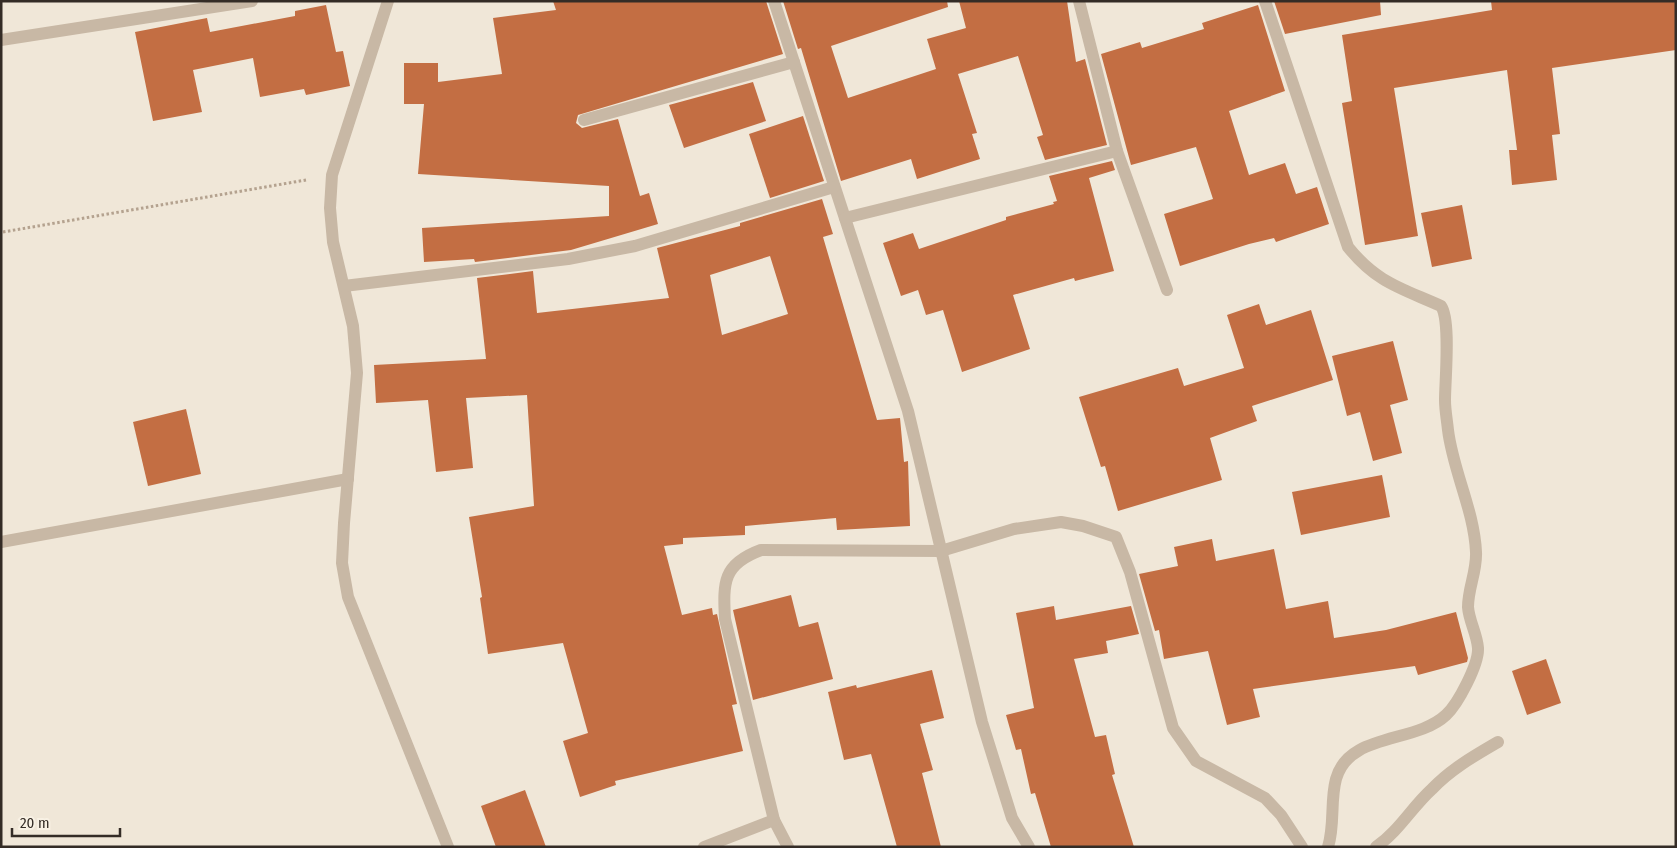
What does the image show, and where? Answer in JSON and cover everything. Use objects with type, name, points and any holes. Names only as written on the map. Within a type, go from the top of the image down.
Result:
[{"type":"street","points":[[1,40],[252,1]]},
{"type":"street","points":[[388,1],[332,175],[330,208],[332,225],[353,326],[357,374],[342,563],[348,597],[448,847]]},
{"type":"street","points":[[774,1],[908,411],[982,722],[1012,818],[1028,847]]},
{"type":"street","points":[[1080,1],[1103,104],[1117,152],[1167,290]]},
{"type":"street","points":[[1265,1],[1348,247],[1370,271],[1382,280],[1441,306],[1444,310],[1446,325],[1445,403],[1449,433],[1474,533],[1476,551],[1476,565],[1469,589],[1468,609],[1478,649],[1467,682],[1446,715],[1431,725],[1403,736],[1360,748],[1343,764],[1336,780],[1328,847]]},
{"type":"street","points":[[584,120],[794,62]]},
{"type":"street","points":[[845,218],[1117,152]]},
{"type":"street","points":[[344,286],[568,259],[635,246],[834,187]]},
{"type":"street","points":[[1,542],[348,479]]},
{"type":"street","points":[[788,847],[774,820],[728,637],[724,605],[725,586],[729,571],[738,560],[761,550],[941,551],[1014,529],[1061,522],[1083,526],[1116,537],[1130,572],[1173,728],[1196,761],[1265,798],[1295,834],[1302,847]]},
{"type":"street","points":[[1376,847],[1404,821],[1431,789],[1460,763],[1498,742]]},
{"type":"street","points":[[704,847],[774,820]]},
{"type":"path","points":[[3,232],[332,175]]},
{"type":"building","points":[[553,1],[766,1],[783,54],[578,115],[576,123],[582,128],[618,119],[640,196],[649,193],[658,224],[571,250],[475,262],[474,259],[424,262],[422,228],[609,216],[609,186],[418,174],[424,104],[404,104],[404,63],[438,63],[438,82],[502,74],[493,18],[556,10]]},
{"type":"building","points":[[783,1],[947,1],[948,7],[831,46],[848,98],[936,69],[927,39],[966,28],[959,1],[1067,1],[1076,62],[1085,59],[1107,145],[1045,160],[1037,137],[1043,135],[1018,56],[958,74],[977,133],[972,134],[980,159],[917,179],[911,159],[841,181],[801,48],[798,49]]},
{"type":"building","points":[[1274,1],[1380,1],[1381,15],[1285,34]]},
{"type":"building","points":[[1491,1],[1676,1],[1676,50],[1552,68],[1560,134],[1552,135],[1557,180],[1512,185],[1509,150],[1517,150],[1507,70],[1394,88],[1418,236],[1365,245],[1342,103],[1352,101],[1342,35],[1492,10]]},
{"type":"building","points":[[326,5],[336,52],[343,51],[350,86],[306,95],[304,89],[260,97],[253,58],[193,70],[202,112],[153,121],[135,32],[207,18],[210,32],[295,16],[295,11]]},
{"type":"building","points":[[1258,5],[1285,91],[1229,111],[1249,175],[1285,163],[1296,194],[1317,187],[1329,224],[1276,242],[1274,238],[1249,244],[1180,266],[1164,214],[1213,199],[1196,147],[1131,165],[1101,54],[1140,42],[1142,48],[1204,29],[1202,23]]},
{"type":"building","points":[[753,82],[766,121],[684,148],[669,105]]},
{"type":"building","points":[[803,116],[824,181],[770,198],[749,134]]},
{"type":"building","points":[[1112,161],[1115,170],[1089,178],[1114,271],[1075,281],[1074,278],[1013,295],[1030,349],[962,372],[943,310],[926,315],[918,290],[901,296],[883,243],[913,233],[919,249],[1006,220],[1006,217],[1054,204],[1053,202],[1057,201],[1049,176]]},
{"type":"building","points":[[822,199],[833,234],[823,237],[877,420],[900,418],[904,462],[908,461],[910,526],[837,530],[836,518],[745,526],[745,535],[683,538],[683,544],[664,546],[682,615],[712,608],[713,615],[717,614],[737,704],[732,705],[743,751],[615,781],[616,785],[580,797],[563,741],[588,733],[563,643],[488,654],[480,598],[482,597],[469,517],[534,506],[527,395],[466,398],[473,468],[436,472],[428,400],[376,403],[374,365],[486,359],[477,278],[533,271],[537,313],[669,298],[657,248],[740,226],[740,223]],"holes":[[[770,256],[788,314],[722,335],[710,275]]]},
{"type":"building","points":[[1462,205],[1472,259],[1432,267],[1421,213]]},
{"type":"building","points":[[1259,304],[1266,325],[1311,310],[1333,380],[1252,406],[1257,421],[1210,438],[1222,480],[1118,511],[1105,466],[1101,467],[1079,397],[1178,368],[1184,386],[1244,368],[1227,315]]},
{"type":"building","points":[[1393,341],[1408,400],[1390,405],[1402,453],[1373,461],[1360,412],[1347,416],[1332,356]]},
{"type":"building","points":[[186,409],[201,474],[148,486],[133,422]]},
{"type":"building","points":[[1382,475],[1390,517],[1301,535],[1292,492]]},
{"type":"building","points":[[1212,539],[1216,561],[1274,549],[1286,609],[1328,601],[1334,638],[1386,630],[1456,612],[1468,658],[1467,662],[1418,675],[1415,666],[1253,689],[1260,717],[1227,725],[1208,651],[1164,659],[1159,630],[1155,631],[1139,574],[1178,566],[1174,547]]},
{"type":"building","points":[[791,595],[799,627],[818,622],[833,679],[753,700],[733,610]]},
{"type":"building","points":[[1054,606],[1056,620],[1131,606],[1139,634],[1106,641],[1108,653],[1074,659],[1095,737],[1106,735],[1115,774],[1112,775],[1134,847],[1051,847],[1035,793],[1031,794],[1021,749],[1016,750],[1006,715],[1034,708],[1016,613]]},
{"type":"building","points":[[1546,659],[1561,703],[1527,715],[1512,671]]},
{"type":"building","points":[[932,670],[944,718],[920,724],[933,770],[922,773],[941,847],[897,847],[871,754],[844,760],[828,692],[856,685],[857,688]]},
{"type":"building","points":[[525,790],[546,847],[496,847],[481,806]]}]
